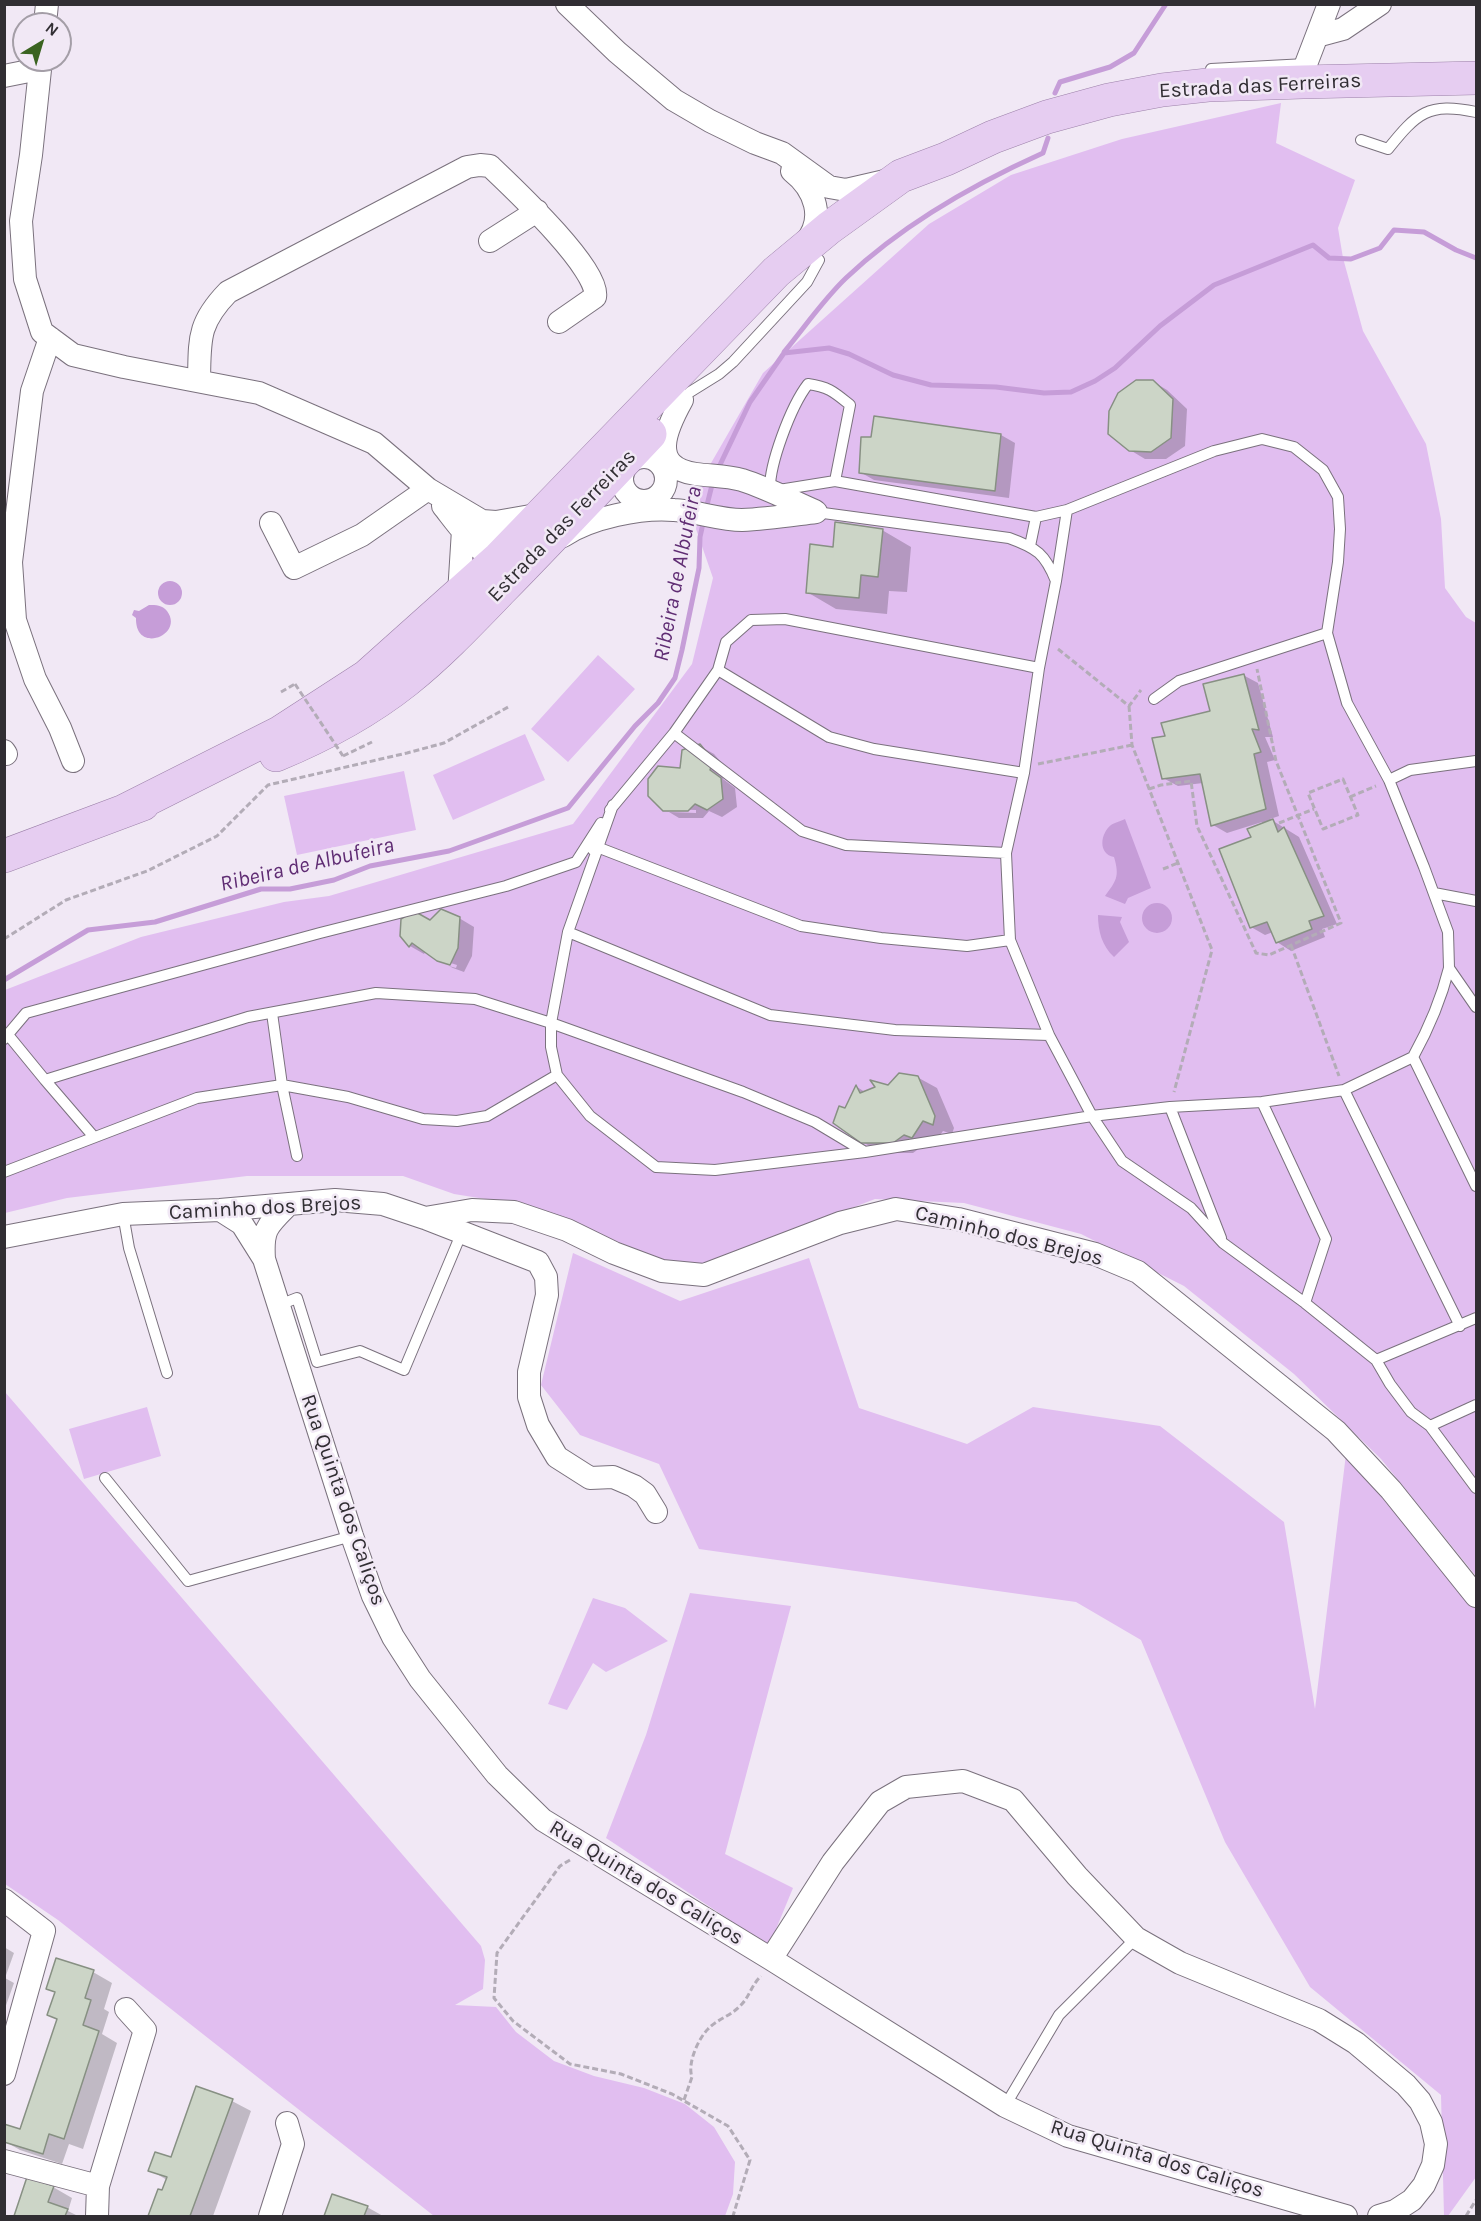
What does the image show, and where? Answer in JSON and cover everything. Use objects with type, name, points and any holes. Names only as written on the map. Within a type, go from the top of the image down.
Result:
[{"type":"main road","name":"Estrada das Ferreiras","points":[[4,856],[235,772],[286,751],[325,733],[386,695],[440,652],[539,552],[636,461],[686,396],[812,252],[863,202],[901,177],[993,137],[1047,117],[1184,78],[1208,85],[1305,73],[1476,78]]},
{"type":"main road","name":"Estrada das Ferreiras","points":[[124,811],[279,733],[367,676],[499,558],[540,515],[636,461],[725,324],[812,252],[946,159]]},
{"type":"street","points":[[567,4],[617,52],[674,100],[755,143],[822,192],[834,219],[812,252]]},
{"type":"street","points":[[1305,73],[1329,4]]},
{"type":"street","points":[[1317,36],[1343,29],[1380,4]]},
{"type":"street","points":[[39,72],[32,155],[21,221],[25,279],[42,332],[73,355],[259,393],[374,443],[472,526],[487,555],[505,562],[515,561],[539,552],[575,528],[650,510],[674,510],[741,520],[816,512]]},
{"type":"street","points":[[199,381],[201,334],[213,307],[228,292],[467,167],[490,166],[537,211],[583,266],[596,290],[595,297],[559,322]]},
{"type":"street","points":[[822,192],[866,187],[901,177]]},
{"type":"street","points":[[812,252],[810,237],[822,192]]},
{"type":"street","points":[[490,241],[537,211]]},
{"type":"street","points":[[50,338],[32,391],[11,562],[15,620],[35,679],[60,728],[73,761]]},
{"type":"street","points":[[636,461],[710,476],[739,479],[816,512]]},
{"type":"street","points":[[636,461],[627,494],[639,501],[654,499]]},
{"type":"street","points":[[623,515],[654,499],[663,490],[665,483],[666,477],[636,461]]},
{"type":"street","points":[[271,523],[294,568],[362,535],[428,489]]},
{"type":"street","points":[[472,526],[540,515]]},
{"type":"street","points":[[459,594],[472,526]]},
{"type":"street","points":[[386,695],[431,642],[484,592],[499,567],[499,558]]},
{"type":"street","name":"Caminho dos Brejos","points":[[4,1237],[123,1214],[220,1210],[335,1200],[383,1204],[425,1218],[472,1210],[514,1212],[567,1230],[614,1253],[662,1271],[704,1275],[840,1222],[896,1209],[958,1219],[1095,1254],[1138,1272],[1336,1431],[1391,1490],[1476,1596]]},
{"type":"street","points":[[264,1259],[263,1238],[270,1223],[288,1204]]},
{"type":"street","points":[[220,1210],[242,1224],[264,1259]]},
{"type":"street","points":[[425,1218],[538,1262],[546,1277],[547,1295],[529,1372],[529,1397],[538,1425],[557,1457],[590,1478],[613,1477],[634,1486],[645,1494],[656,1512]]},
{"type":"street","name":"Rua Quinta dos Caliços","points":[[264,1259],[352,1536],[373,1596],[393,1637],[420,1679],[497,1775],[543,1820],[771,1959],[1005,2106],[1068,2136],[1346,2217]]},
{"type":"street","points":[[771,1959],[833,1862],[880,1802],[906,1786],[963,1781],[1013,1800],[1077,1876],[1137,1938],[1180,1963],[1319,2020],[1356,2043],[1406,2085],[1420,2101],[1431,2122],[1436,2144],[1433,2165],[1424,2185],[1412,2200],[1395,2211],[1378,2217]]},
{"type":"street","points":[[4,1900],[44,1931],[4,2074]]},
{"type":"street","points":[[97,2217],[98,2186],[145,2030],[126,2009]]},
{"type":"street","points":[[270,2217],[292,2144],[287,2123]]},
{"type":"street","points":[[4,2161],[98,2186]]},
{"type":"lane","points":[[1361,140],[1388,149],[1410,121],[1428,111],[1453,107],[1476,112]]},
{"type":"lane","points":[[685,350],[730,304],[812,252]]},
{"type":"lane","points":[[636,461],[646,392],[657,379]]},
{"type":"lane","points":[[780,516],[770,492],[774,464],[789,417],[799,396],[808,384],[825,387],[850,405],[835,481]]},
{"type":"lane","points":[[613,805],[568,932],[551,1023],[551,1047],[557,1076],[590,1116],[656,1167],[715,1170],[865,1152],[1092,1116],[1170,1107],[1262,1101],[1344,1090],[1413,1057],[1429,1027],[1442,998],[1449,968],[1448,932],[1389,780],[1347,703],[1327,633],[1338,562],[1340,529],[1338,497],[1323,470],[1294,447],[1262,439],[1214,451],[1067,510],[1036,517],[835,481],[770,492]]},
{"type":"lane","points":[[1067,510],[1039,668],[1024,770],[1006,853],[1010,940],[1049,1035],[1092,1116],[1122,1161],[1191,1208],[1223,1244],[1305,1303],[1376,1360],[1411,1412],[1430,1426],[1476,1488]]},
{"type":"lane","points":[[816,512],[1009,538],[1030,546],[1048,561],[1056,581]]},
{"type":"lane","points":[[1030,546],[1036,517]]},
{"type":"lane","points":[[576,862],[613,805],[674,733],[718,670],[726,642],[751,620],[785,619],[1039,668]]},
{"type":"lane","points":[[1154,699],[1179,681],[1327,633]]},
{"type":"lane","points":[[718,670],[830,737],[873,749],[1024,770]]},
{"type":"lane","points":[[674,733],[802,831],[846,844],[1006,853]]},
{"type":"lane","points":[[1389,780],[1410,770],[1476,761]]},
{"type":"lane","points":[[94,1137],[7,1037],[26,1013],[320,933],[506,886],[576,862],[597,847]]},
{"type":"lane","points":[[597,847],[801,926],[881,938],[967,946],[1010,940]]},
{"type":"lane","points":[[1434,893],[1476,901]]},
{"type":"lane","points":[[568,932],[770,1015],[895,1029],[1049,1035]]},
{"type":"lane","points":[[1449,968],[1476,1006]]},
{"type":"lane","points":[[45,1080],[248,1017],[376,993],[475,999],[551,1023],[743,1092],[815,1122],[865,1152]]},
{"type":"lane","points":[[272,1013],[282,1085],[297,1156]]},
{"type":"lane","points":[[1413,1057],[1476,1186]]},
{"type":"lane","points":[[4,1172],[197,1098],[282,1085],[348,1098],[423,1119],[457,1121],[487,1116],[557,1076]]},
{"type":"lane","points":[[1344,1090],[1460,1326]]},
{"type":"lane","points":[[1262,1101],[1326,1239],[1305,1303]]},
{"type":"lane","points":[[1170,1107],[1223,1244]]},
{"type":"lane","points":[[123,1214],[129,1248],[167,1373]]},
{"type":"lane","points":[[279,1305],[297,1298],[317,1362],[360,1351],[404,1370],[462,1232]]},
{"type":"lane","points":[[1376,1360],[1476,1318]]},
{"type":"lane","points":[[1430,1426],[1476,1406]]},
{"type":"lane","points":[[105,1478],[188,1581],[352,1536]]},
{"type":"lane","points":[[1005,2106],[1059,2015],[1137,1938]]},
{"type":"path","points":[[1045,639],[1129,706]]},
{"type":"path","points":[[1149,789],[1191,781],[1197,826],[1256,953],[1269,955],[1341,922],[1276,760],[1254,657]]},
{"type":"path","points":[[281,692],[296,684],[343,756],[372,742]]},
{"type":"path","points":[[1142,688],[1129,706],[1132,745],[1212,950],[1170,1107]]},
{"type":"path","points":[[4,939],[66,900],[147,871],[217,836],[268,785],[407,753],[444,742],[510,706]]},
{"type":"path","points":[[1024,770],[1132,745]]},
{"type":"path","points":[[1343,779],[1350,797],[1358,815],[1323,829],[1308,793],[1343,779]]},
{"type":"path","points":[[1350,797],[1389,780]]},
{"type":"path","points":[[1279,823],[1314,809]]},
{"type":"path","points":[[1163,869],[1178,863]]},
{"type":"path","points":[[1291,945],[1344,1090]]},
{"type":"path","points":[[588,1848],[560,1866],[497,1953],[494,1998],[513,2021],[570,2064],[621,2074],[672,2094],[728,2126],[750,2160],[733,2217]]},
{"type":"path","points":[[684,2100],[692,2077],[689,2070],[691,2058],[707,2029],[738,2009],[747,1999],[751,1987],[764,1973],[771,1959]]},
{"type":"path","points":[[1466,2217],[1476,2200]]},
{"type":"shaded area","points":[[1281,103],[1276,143],[1355,180],[1338,228],[1343,258],[1363,331],[1426,444],[1441,519],[1445,588],[1466,617],[1476,623],[1476,1576],[1381,1459],[1294,1374],[1184,1286],[1081,1234],[964,1203],[875,1199],[707,1264],[666,1262],[535,1207],[454,1194],[403,1176],[247,1176],[67,1198],[5,1213],[5,990],[141,937],[284,902],[329,896],[573,824],[692,664],[713,578],[696,529],[703,477],[763,373],[929,224],[1011,175],[1122,139]]},
{"type":"shaded area","points":[[170,581],[178,585],[182,593],[178,601],[170,605],[162,601],[158,593],[162,585]]},
{"type":"shaded area","points":[[149,605],[163,608],[171,620],[170,627],[165,634],[158,637],[143,636],[138,629],[136,618],[132,615],[134,610],[139,611]]},
{"type":"shaded area","points":[[598,655],[635,689],[568,762],[531,729]]},
{"type":"shaded area","points":[[525,734],[545,780],[453,820],[433,775]]},
{"type":"shaded area","points":[[404,771],[416,830],[297,855],[284,796]]},
{"type":"shaded area","points":[[1125,819],[1151,888],[1128,898],[1125,904],[1105,896],[1114,882],[1117,869],[1114,857],[1105,852],[1102,843],[1107,829],[1112,824]]},
{"type":"shaded area","points":[[1157,903],[1168,907],[1172,918],[1168,929],[1157,933],[1146,929],[1142,918],[1146,907]]},
{"type":"shaded area","points":[[1098,915],[1122,917],[1120,922],[1129,942],[1114,957],[1106,948],[1102,938]]},
{"type":"shaded area","points":[[573,1253],[680,1301],[809,1258],[859,1408],[967,1444],[1033,1407],[1160,1426],[1284,1522],[1315,1709],[1346,1454],[1388,1505],[1476,1601],[1476,2177],[1448,2216],[1444,2216],[1441,2095],[1310,1987],[1225,1842],[1141,1640],[1076,1602],[699,1549],[659,1464],[580,1435],[541,1385]]},
{"type":"shaded area","points":[[5,1392],[481,1946],[485,1960],[483,1989],[455,2005],[496,2007],[516,2032],[554,2061],[594,2076],[644,2088],[685,2104],[714,2127],[735,2162],[733,2194],[725,2216],[434,2216],[58,1920],[5,1884]]},
{"type":"shaded area","points":[[147,1407],[161,1456],[84,1479],[69,1429]]},
{"type":"shaded area","points":[[690,1593],[791,1606],[725,1854],[793,1888],[769,1946],[606,1838],[646,1735]]},
{"type":"shaded area","points":[[593,1598],[625,1608],[668,1641],[606,1672],[593,1663],[567,1710],[548,1704]]},
{"type":"building","points":[[1136,380],[1153,380],[1173,399],[1171,438],[1151,452],[1129,451],[1108,434],[1109,411],[1118,393]]},
{"type":"building","points":[[874,416],[1001,434],[995,491],[859,473],[861,437],[871,437]]},
{"type":"building","points":[[835,522],[883,529],[878,577],[861,575],[859,598],[806,593],[810,544],[833,547]]},
{"type":"building","points":[[1244,674],[1259,730],[1252,729],[1261,752],[1254,754],[1266,809],[1211,826],[1200,774],[1162,779],[1152,738],[1165,736],[1161,723],[1210,711],[1203,684]]},
{"type":"building","points":[[700,744],[713,760],[710,770],[721,778],[723,799],[707,810],[695,804],[688,811],[663,811],[648,796],[648,779],[658,766],[680,768],[682,750]]},
{"type":"building","points":[[1273,819],[1278,832],[1284,827],[1324,916],[1309,921],[1312,929],[1276,943],[1267,922],[1250,928],[1219,849],[1251,837],[1247,829]]},
{"type":"building","points":[[441,909],[460,917],[458,948],[450,965],[437,961],[412,943],[409,947],[400,936],[401,919],[414,911],[430,920]]},
{"type":"building","points":[[899,1073],[918,1076],[935,1116],[933,1125],[923,1121],[912,1138],[904,1135],[893,1143],[861,1143],[833,1123],[839,1106],[845,1108],[856,1085],[860,1093],[875,1087],[870,1080],[888,1085]]},
{"type":"building","points":[[56,1958],[94,1970],[85,1998],[91,2000],[83,2025],[99,2031],[64,2139],[49,2134],[43,2154],[4,2142],[4,2124],[20,2129],[57,2019],[47,2015],[55,1992],[46,1989]]},
{"type":"building","points":[[196,2086],[233,2099],[190,2216],[148,2216],[158,2189],[162,2190],[167,2177],[148,2171],[155,2152],[171,2157]]},
{"type":"building","points":[[27,2177],[54,2186],[48,2202],[68,2209],[65,2216],[14,2216]]},
{"type":"building","points":[[332,2194],[368,2206],[364,2216],[324,2216]]},
{"type":"waterway","points":[[1055,93],[1060,82],[1110,67],[1134,53],[1166,4]]},
{"type":"waterway","points":[[784,352],[829,295],[868,258],[939,207],[990,178],[1043,153],[1048,138]]},
{"type":"waterway","name":"Ribeira de Albufeira","points":[[718,469],[750,402],[784,353],[829,348],[849,354],[893,375],[931,385],[996,387],[1044,393],[1071,392],[1095,381],[1115,368],[1160,326],[1214,285],[1313,245],[1329,258],[1351,259],[1380,248],[1394,230],[1424,232],[1476,258]]},
{"type":"waterway","name":"Ribeira de Albufeira","points":[[706,509],[713,481]]},
{"type":"waterway","name":"Ribeira de Albufeira","points":[[4,980],[88,930],[155,922],[261,889],[290,889],[334,880],[370,866],[449,851],[568,808],[635,726],[658,703],[675,678],[699,568],[700,537],[704,519]]}]
